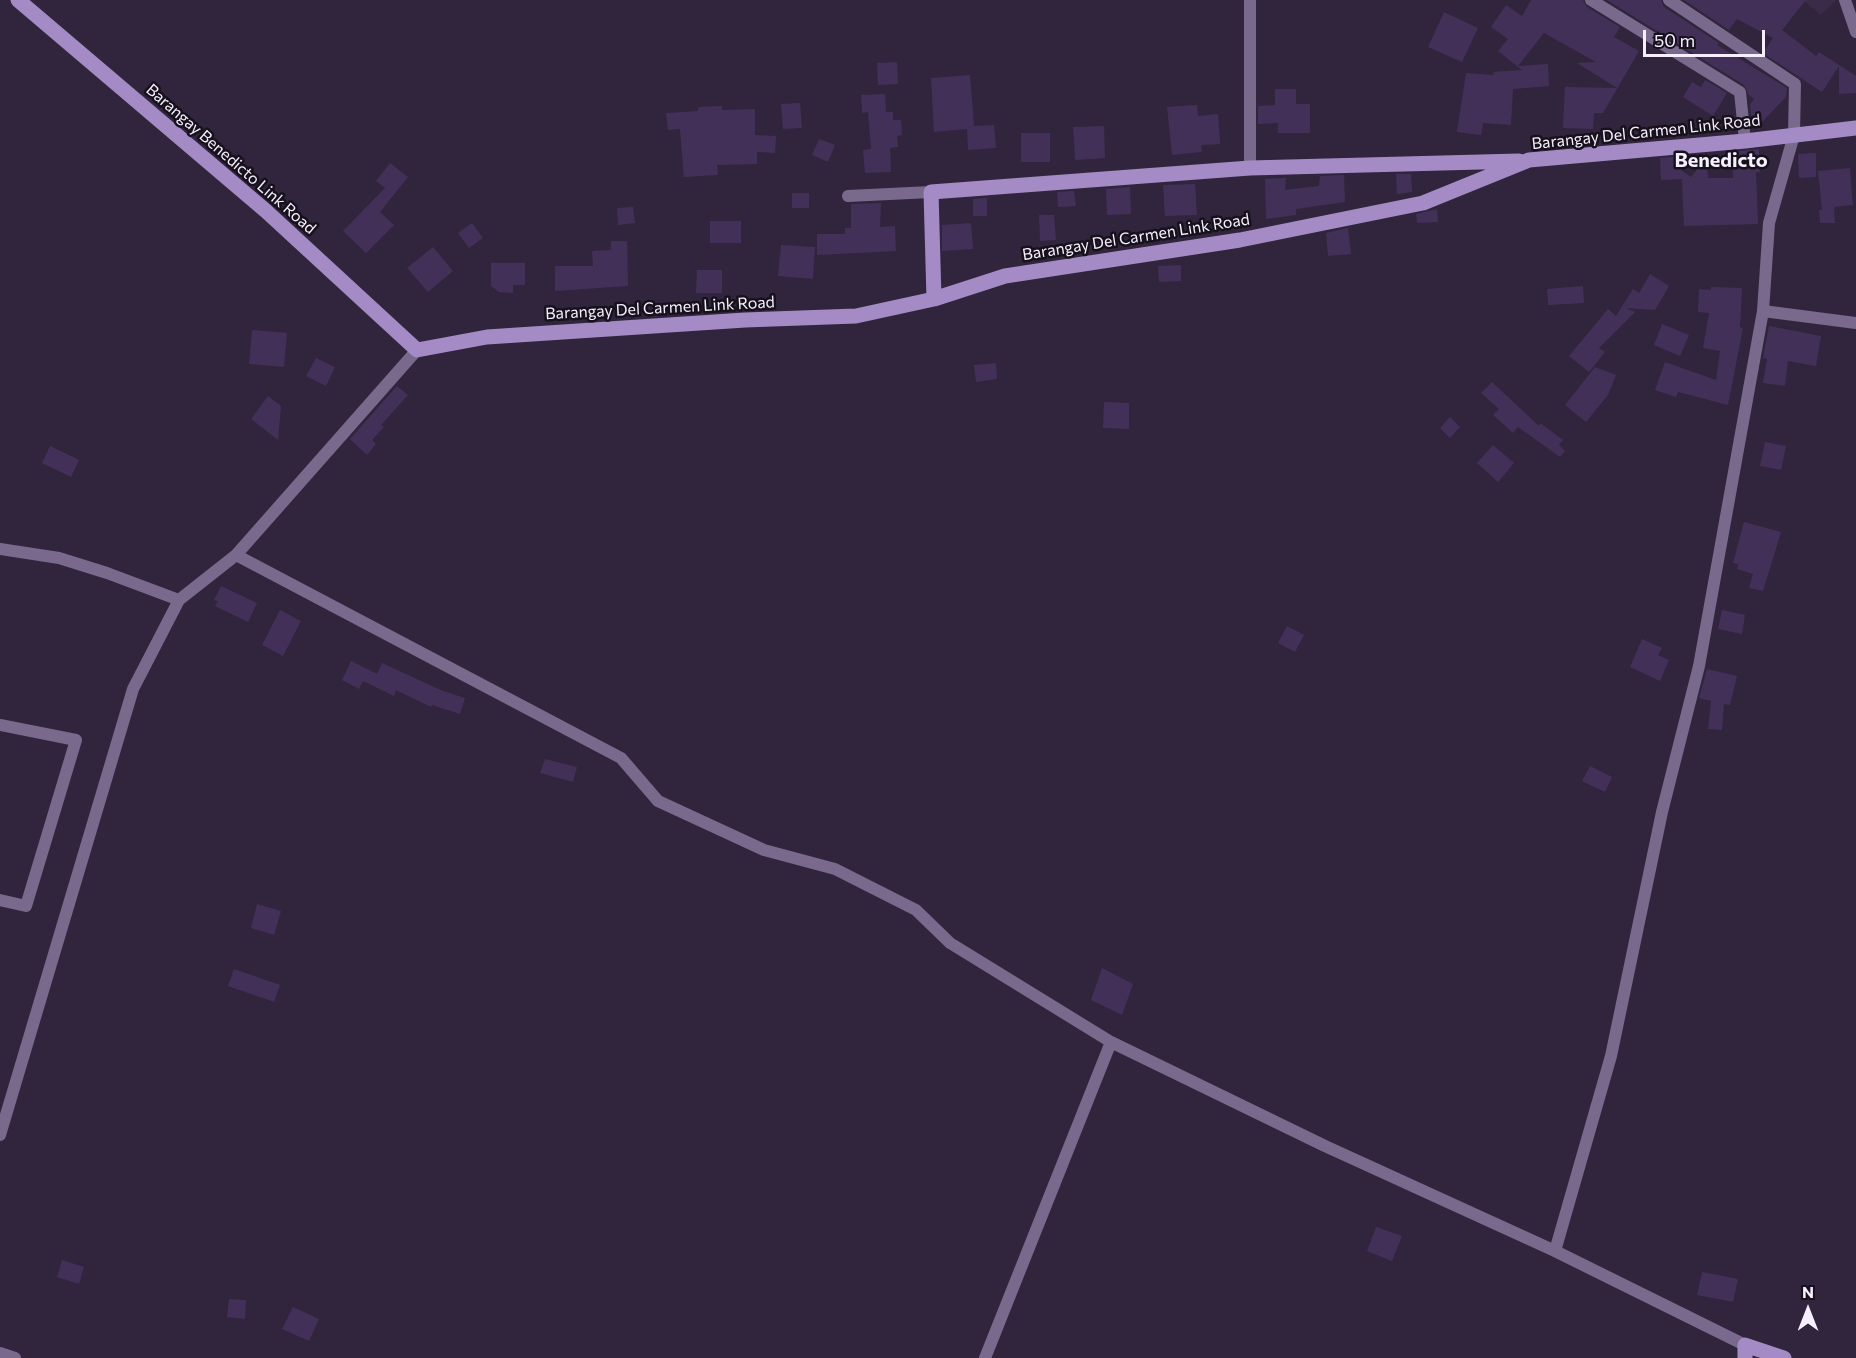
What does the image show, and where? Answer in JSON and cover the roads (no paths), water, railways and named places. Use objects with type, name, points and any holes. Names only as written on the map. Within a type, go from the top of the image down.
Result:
[{"type":"street","name":"Barangay Benedicto Link Road","points":[[18,0],[266,211],[417,350]]},
{"type":"street","points":[[1250,0],[1250,168]]},
{"type":"street","points":[[1591,0],[1740,92],[1745,141]]},
{"type":"street","points":[[1556,1251],[1611,1056],[1662,812],[1699,666],[1763,311],[1769,223],[1794,135],[1795,84],[1669,0]]},
{"type":"street","points":[[1845,0],[1856,32]]},
{"type":"street","name":"Barangay Del Carmen Link Road","points":[[417,350],[488,337],[745,320],[856,316],[934,299],[1005,276],[1240,240],[1423,203],[1529,160],[1745,141],[1856,128]]},
{"type":"street","points":[[848,196],[1250,168],[1529,160]]},
{"type":"street","points":[[931,192],[934,299]]},
{"type":"street","points":[[1763,311],[1856,323]]},
{"type":"street","points":[[0,1135],[133,689],[178,600],[237,555],[417,350]]},
{"type":"street","points":[[0,549],[59,558],[107,573],[178,600]]},
{"type":"street","points":[[237,555],[621,758],[658,801],[764,850],[835,869],[916,910],[950,943],[1111,1042],[1324,1146],[1556,1251],[1745,1352],[1784,1358]]},
{"type":"street","points":[[0,726],[76,740],[26,906],[0,900]]},
{"type":"street","points":[[985,1358],[1111,1042]]},
{"type":"street","points":[[0,1353],[15,1358]]},
{"type":"district","name":"Benedicto","points":[[1721,160]]}]
